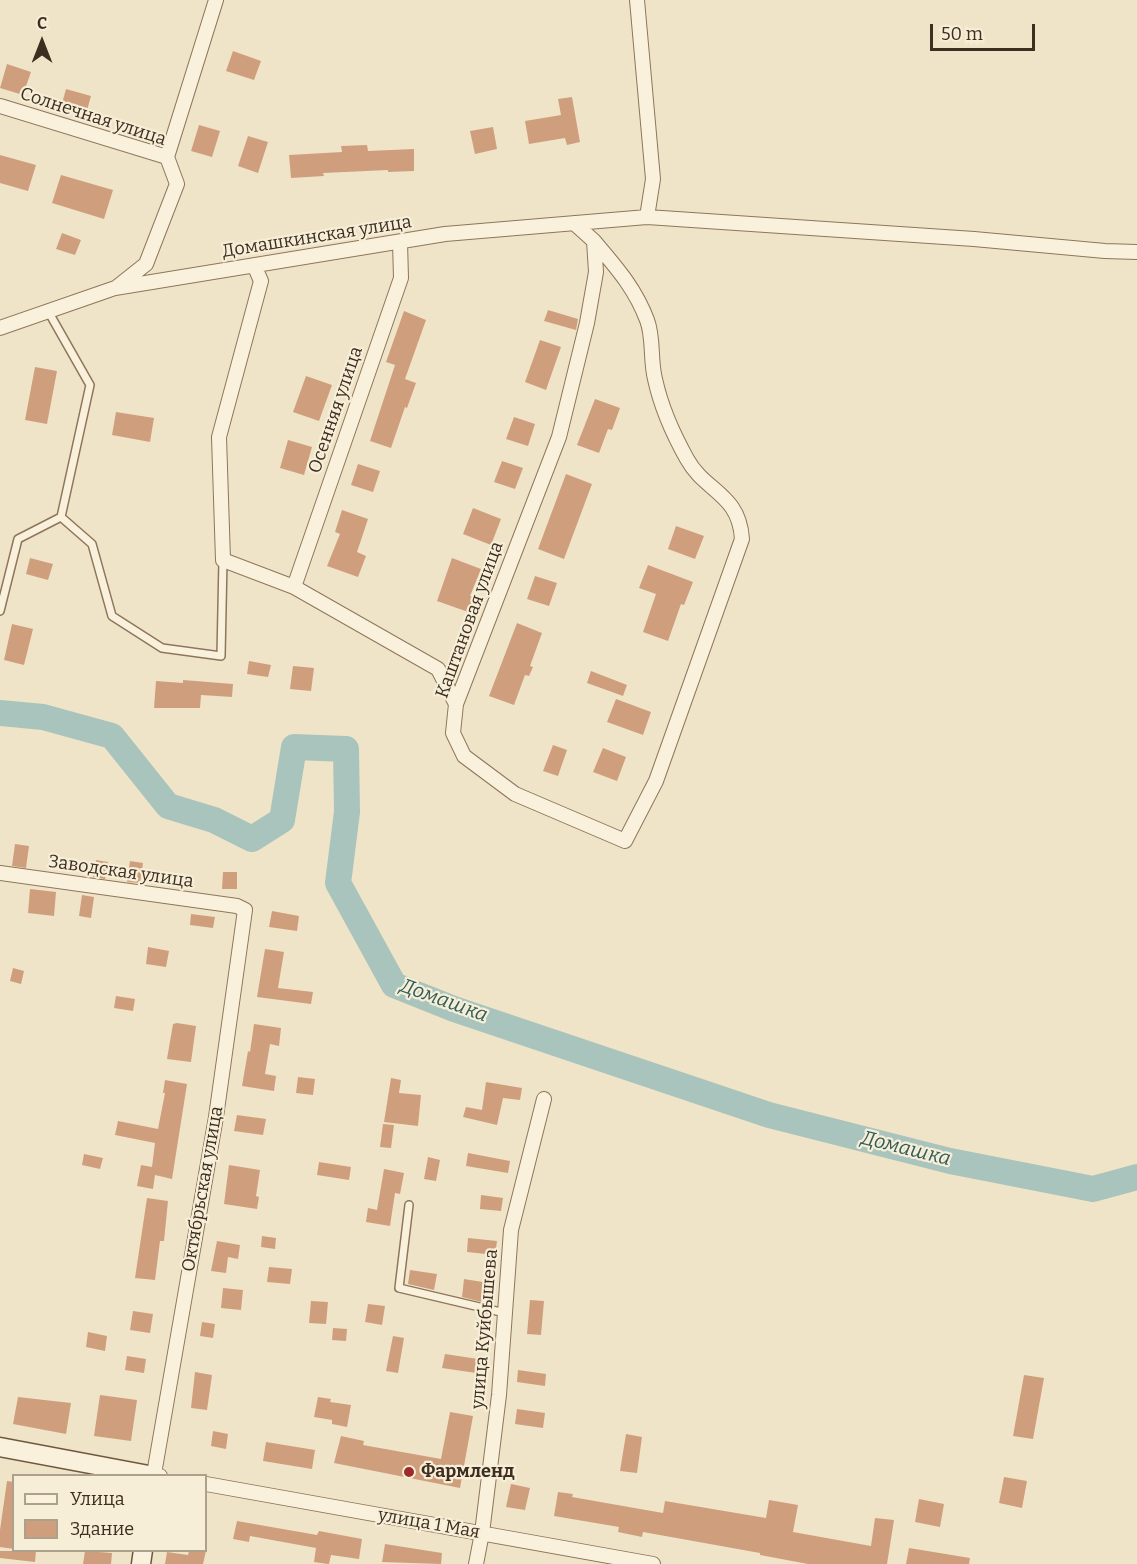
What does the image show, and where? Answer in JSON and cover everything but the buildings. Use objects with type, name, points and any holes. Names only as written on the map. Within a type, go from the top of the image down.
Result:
[{"type":"main road","points":[[0,1447],[150,1474]]},
{"type":"street","points":[[167,157],[216,0]]},
{"type":"street","points":[[638,0],[653,179],[647,217]]},
{"type":"street","name":"Солнечная улица","points":[[0,106],[167,157],[177,184],[146,264],[115,288]]},
{"type":"street","name":"Домашкинская улица","points":[[0,328],[115,288],[445,234],[647,217],[1137,252]]},
{"type":"street","points":[[574,223],[594,241]]},
{"type":"street","name":"Каштановая улица","points":[[594,241],[628,281],[648,322],[654,378],[672,431],[692,468],[728,500],[741,522],[742,538],[656,782],[625,841],[515,794],[464,756],[453,733],[456,704],[559,437],[593,293],[596,272],[594,241]]},
{"type":"street","name":"Осенняя улица","points":[[294,587],[401,279],[400,242]]},
{"type":"street","points":[[254,265],[261,281],[219,437],[224,560],[294,587],[438,669],[456,704]]},
{"type":"street","name":"Заводская улица","points":[[0,873],[237,906]]},
{"type":"street","name":"Октябрьская улица","points":[[156,1474],[216,1117],[245,910],[237,906]]},
{"type":"street","name":"улица Куйбышева","points":[[476,1564],[499,1395],[511,1230],[544,1099]]},
{"type":"street","name":"улица 1 Мая","points":[[207,1484],[652,1564]]},
{"type":"lane","points":[[48,311],[90,385],[61,517]]},
{"type":"lane","points":[[61,517],[92,544],[112,616],[162,648],[221,656],[224,560]]},
{"type":"lane","points":[[0,611],[18,539],[61,517]]},
{"type":"lane","points":[[409,1205],[399,1288],[505,1313]]},
{"type":"waterway","name":"Домашка","points":[[0,713],[43,717],[112,736],[168,806],[214,820],[252,839],[282,820],[294,747],[346,749],[347,812],[338,883],[394,985],[454,1009],[769,1115],[950,1161],[1093,1189],[1137,1177]]},
{"type":"place","name":"Фармленд","points":[[409,1472]]}]
